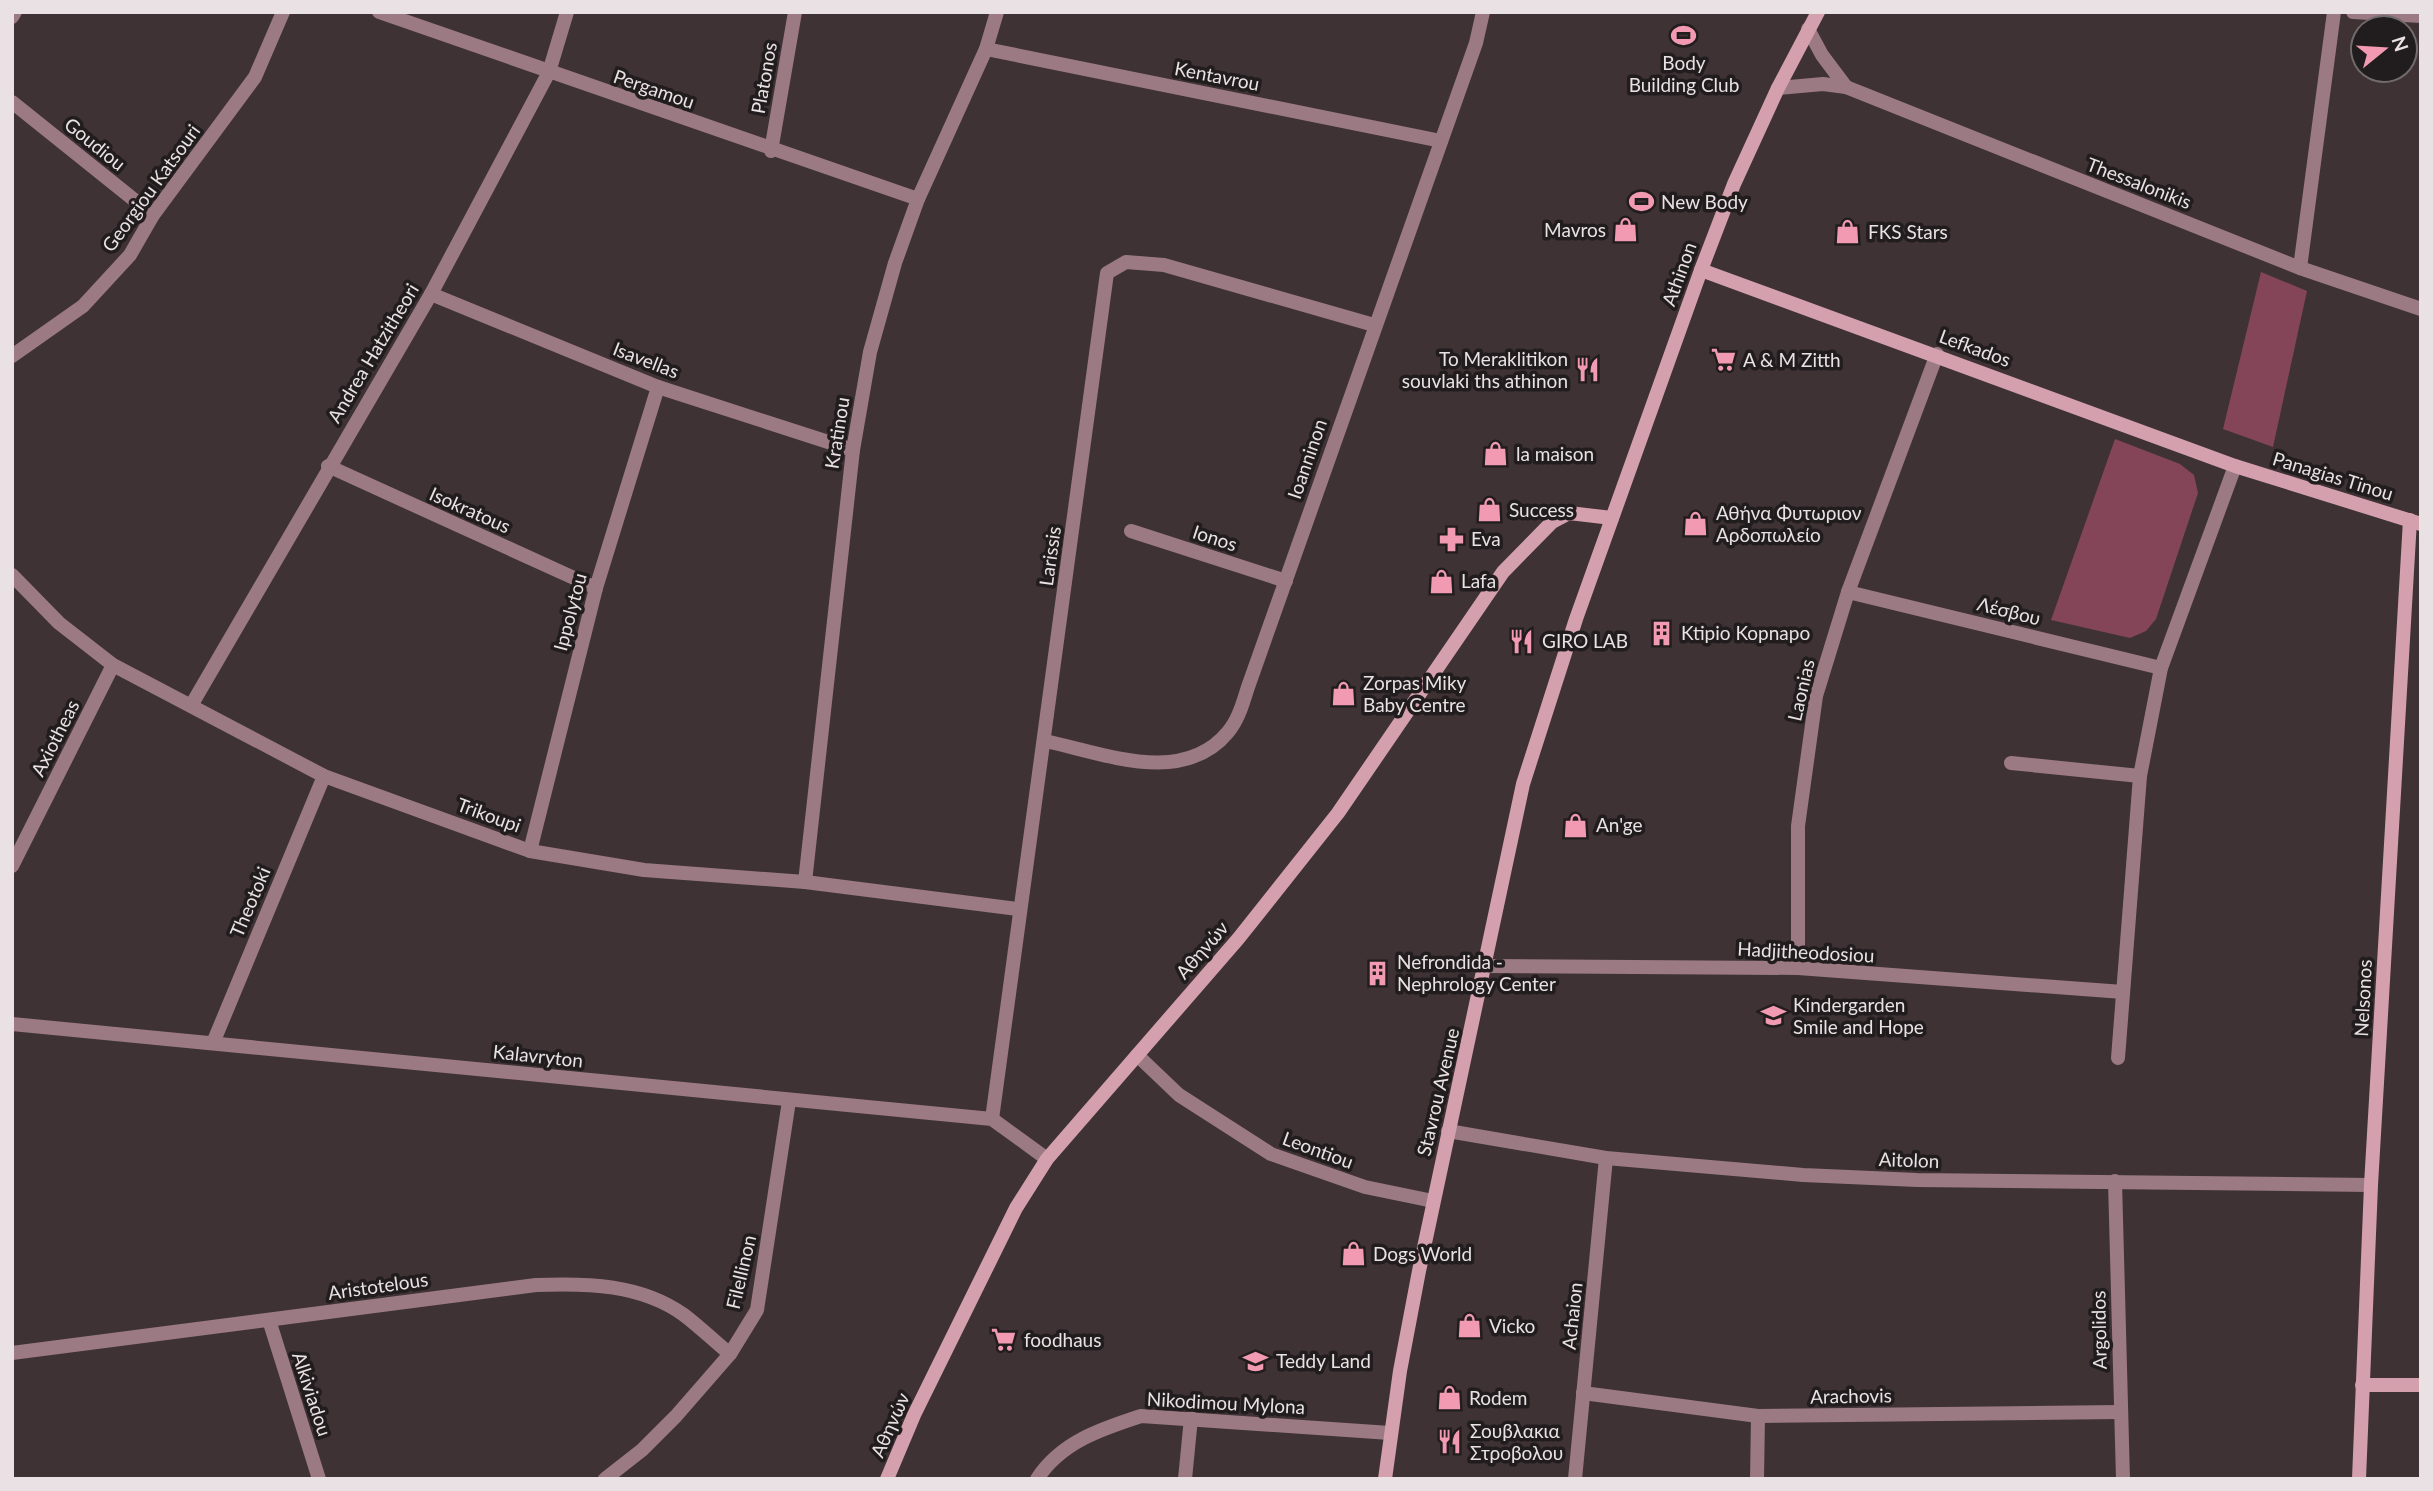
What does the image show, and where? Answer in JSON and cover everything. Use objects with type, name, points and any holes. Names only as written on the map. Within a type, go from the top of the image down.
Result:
[{"type":"street","points":[[12,17],[15,12]]},
{"type":"street","name":"Georgiou Katsouri","points":[[12,356],[83,306],[130,255],[153,215],[255,77],[283,12]]},
{"type":"street","name":"Pergamou","points":[[379,12],[771,151],[918,199]]},
{"type":"street","name":"Andrea Hatzitheori","points":[[192,704],[328,466],[431,294],[549,72],[566,12]]},
{"type":"street","name":"Platonos","points":[[771,151],[795,12]]},
{"type":"street","name":"Kratinou","points":[[805,882],[853,450],[870,352],[895,263],[918,199],[986,50],[997,12]]},
{"type":"street","name":"Ioanninon","points":[[1045,741],[1161,764],[1200,754],[1230,730],[1286,581],[1374,325],[1476,43],[1483,12]]},
{"type":"street","name":"Athinon","points":[[1612,518],[1734,184],[1778,88],[1818,12]]},
{"type":"street","points":[[2300,268],[2334,12]]},
{"type":"street","points":[[2353,12],[2421,16]]},
{"type":"street","points":[[1808,29],[1822,55],[1846,87]]},
{"type":"street","name":"Kentavrou","points":[[986,50],[1441,141]]},
{"type":"street","points":[[1778,88],[1823,84],[1846,87]]},
{"type":"street","name":"Thessalonikis","points":[[1846,87],[2300,268],[2421,309]]},
{"type":"street","name":"Goudiou","points":[[12,102],[153,215]]},
{"type":"street","name":"Larissis","points":[[992,1119],[1018,909],[1045,741],[1107,273],[1126,262],[1164,265],[1374,325]]},
{"type":"street","name":"Lefkados","points":[[1701,270],[1937,354],[2235,466]]},
{"type":"street","name":"Isavellas","points":[[431,294],[658,387],[853,450]]},
{"type":"street","name":"Laonias","points":[[1798,968],[1798,827],[1816,696],[1848,592],[1937,354]]},
{"type":"street","name":"Ippolytou","points":[[530,851],[596,588],[658,387]]},
{"type":"street","name":"Isokratous","points":[[328,466],[596,588]]},
{"type":"street","points":[[2118,1058],[2140,776],[2161,668],[2235,466]]},
{"type":"street","name":"Panagias Tinou","points":[[2235,466],[2415,522]]},
{"type":"street","name":"Αθηνών","points":[[887,1479],[914,1415],[1016,1208],[1047,1159],[1238,939],[1338,813],[1503,572],[1552,522],[1569,513],[1612,518]]},
{"type":"street","name":"Stavrou Avenue","points":[[1385,1479],[1390,1433],[1433,1201],[1523,784],[1550,693],[1612,518]]},
{"type":"street","name":"Nelsonos","points":[[2358,1479],[2371,1185],[2415,522]]},
{"type":"street","name":"Ionos","points":[[1132,531],[1286,581]]},
{"type":"street","name":"Trikoupi","points":[[12,575],[59,623],[113,665],[192,704],[324,776],[530,851],[644,870],[805,882],[1018,909]]},
{"type":"street","name":"Λέσβου","points":[[1848,592],[2161,668]]},
{"type":"street","name":"Axiotheas","points":[[12,866],[113,665]]},
{"type":"street","points":[[2011,763],[2140,776]]},
{"type":"street","name":"Theotoki","points":[[213,1043],[324,776]]},
{"type":"street","name":"Hadjitheodosiou","points":[[1485,966],[1798,968],[2123,992]]},
{"type":"street","name":"Kalavryton","points":[[12,1024],[992,1119]]},
{"type":"street","name":"Leontiou","points":[[1137,1055],[1179,1095],[1271,1154],[1365,1187],[1433,1201]]},
{"type":"street","name":"Filellinon","points":[[605,1479],[677,1416],[730,1354],[757,1310],[789,1101]]},
{"type":"street","points":[[992,1119],[1047,1159]]},
{"type":"street","name":"Aitolon","points":[[1448,1131],[1606,1158],[1803,1175],[1917,1180],[2371,1185]]},
{"type":"street","name":"Achaion","points":[[1575,1479],[1606,1158]]},
{"type":"street","name":"Argolidos","points":[[2115,1181],[2123,1479]]},
{"type":"street","name":"Aristotelous","points":[[12,1353],[536,1284],[589,1284],[632,1290],[682,1313],[730,1354]]},
{"type":"street","name":"Alkiviadou","points":[[268,1320],[319,1479]]},
{"type":"street","points":[[2362,1385],[2421,1385]]},
{"type":"street","name":"Arachovis","points":[[1583,1393],[1758,1416],[2120,1412]]},
{"type":"street","name":"Nikodimou Mylona","points":[[1037,1479],[1072,1444],[1106,1427],[1141,1416],[1390,1433]]},
{"type":"street","points":[[1757,1479],[1758,1416]]},
{"type":"street","points":[[1185,1479],[1191,1418]]},
{"type":"shaded area","points":[[2261,272],[2307,291],[2273,447],[2223,429]]},
{"type":"shaded area","points":[[2115,439],[2180,464],[2194,475],[2198,493],[2156,619],[2146,631],[2130,638],[2051,620]]},
{"type":"place","name":"Body Building Club","points":[[1684,35]]},
{"type":"place","name":"New Body","points":[[1641,202]]},
{"type":"place","name":"Mavros","points":[[1626,230]]},
{"type":"place","name":"FKS Stars","points":[[1848,232]]},
{"type":"place","name":"A & M Zitth","points":[[1723,360]]},
{"type":"place","name":"To Meraklitikon souvlaki ths athinon","points":[[1588,370]]},
{"type":"place","name":"la maison","points":[[1496,454]]},
{"type":"place","name":"Success","points":[[1489,510]]},
{"type":"place","name":"Αθήνα Φυτωριον Αρδοπωλείο","points":[[1696,524]]},
{"type":"place","name":"Eva","points":[[1451,539]]},
{"type":"place","name":"Lafa","points":[[1441,581]]},
{"type":"place","name":"Ktipio Kopnapo","points":[[1661,633]]},
{"type":"place","name":"GIRO LAB","points":[[1522,641]]},
{"type":"place","name":"Zorpas Miky Baby Centre","points":[[1343,694]]},
{"type":"place","name":"An'ge","points":[[1576,825]]},
{"type":"place","name":"Nefrondida - Nephrology Center","points":[[1377,973]]},
{"type":"place","name":"Kindergarden Smile and Hope","points":[[1773,1016]]},
{"type":"place","name":"Dogs World","points":[[1353,1254]]},
{"type":"place","name":"Vicko","points":[[1469,1326]]},
{"type":"place","name":"foodhaus","points":[[1004,1340]]},
{"type":"place","name":"Teddy Land","points":[[1256,1361]]},
{"type":"place","name":"Rodem","points":[[1449,1398]]},
{"type":"place","name":"Σουβλακια Στροβολου","points":[[1450,1442]]}]
